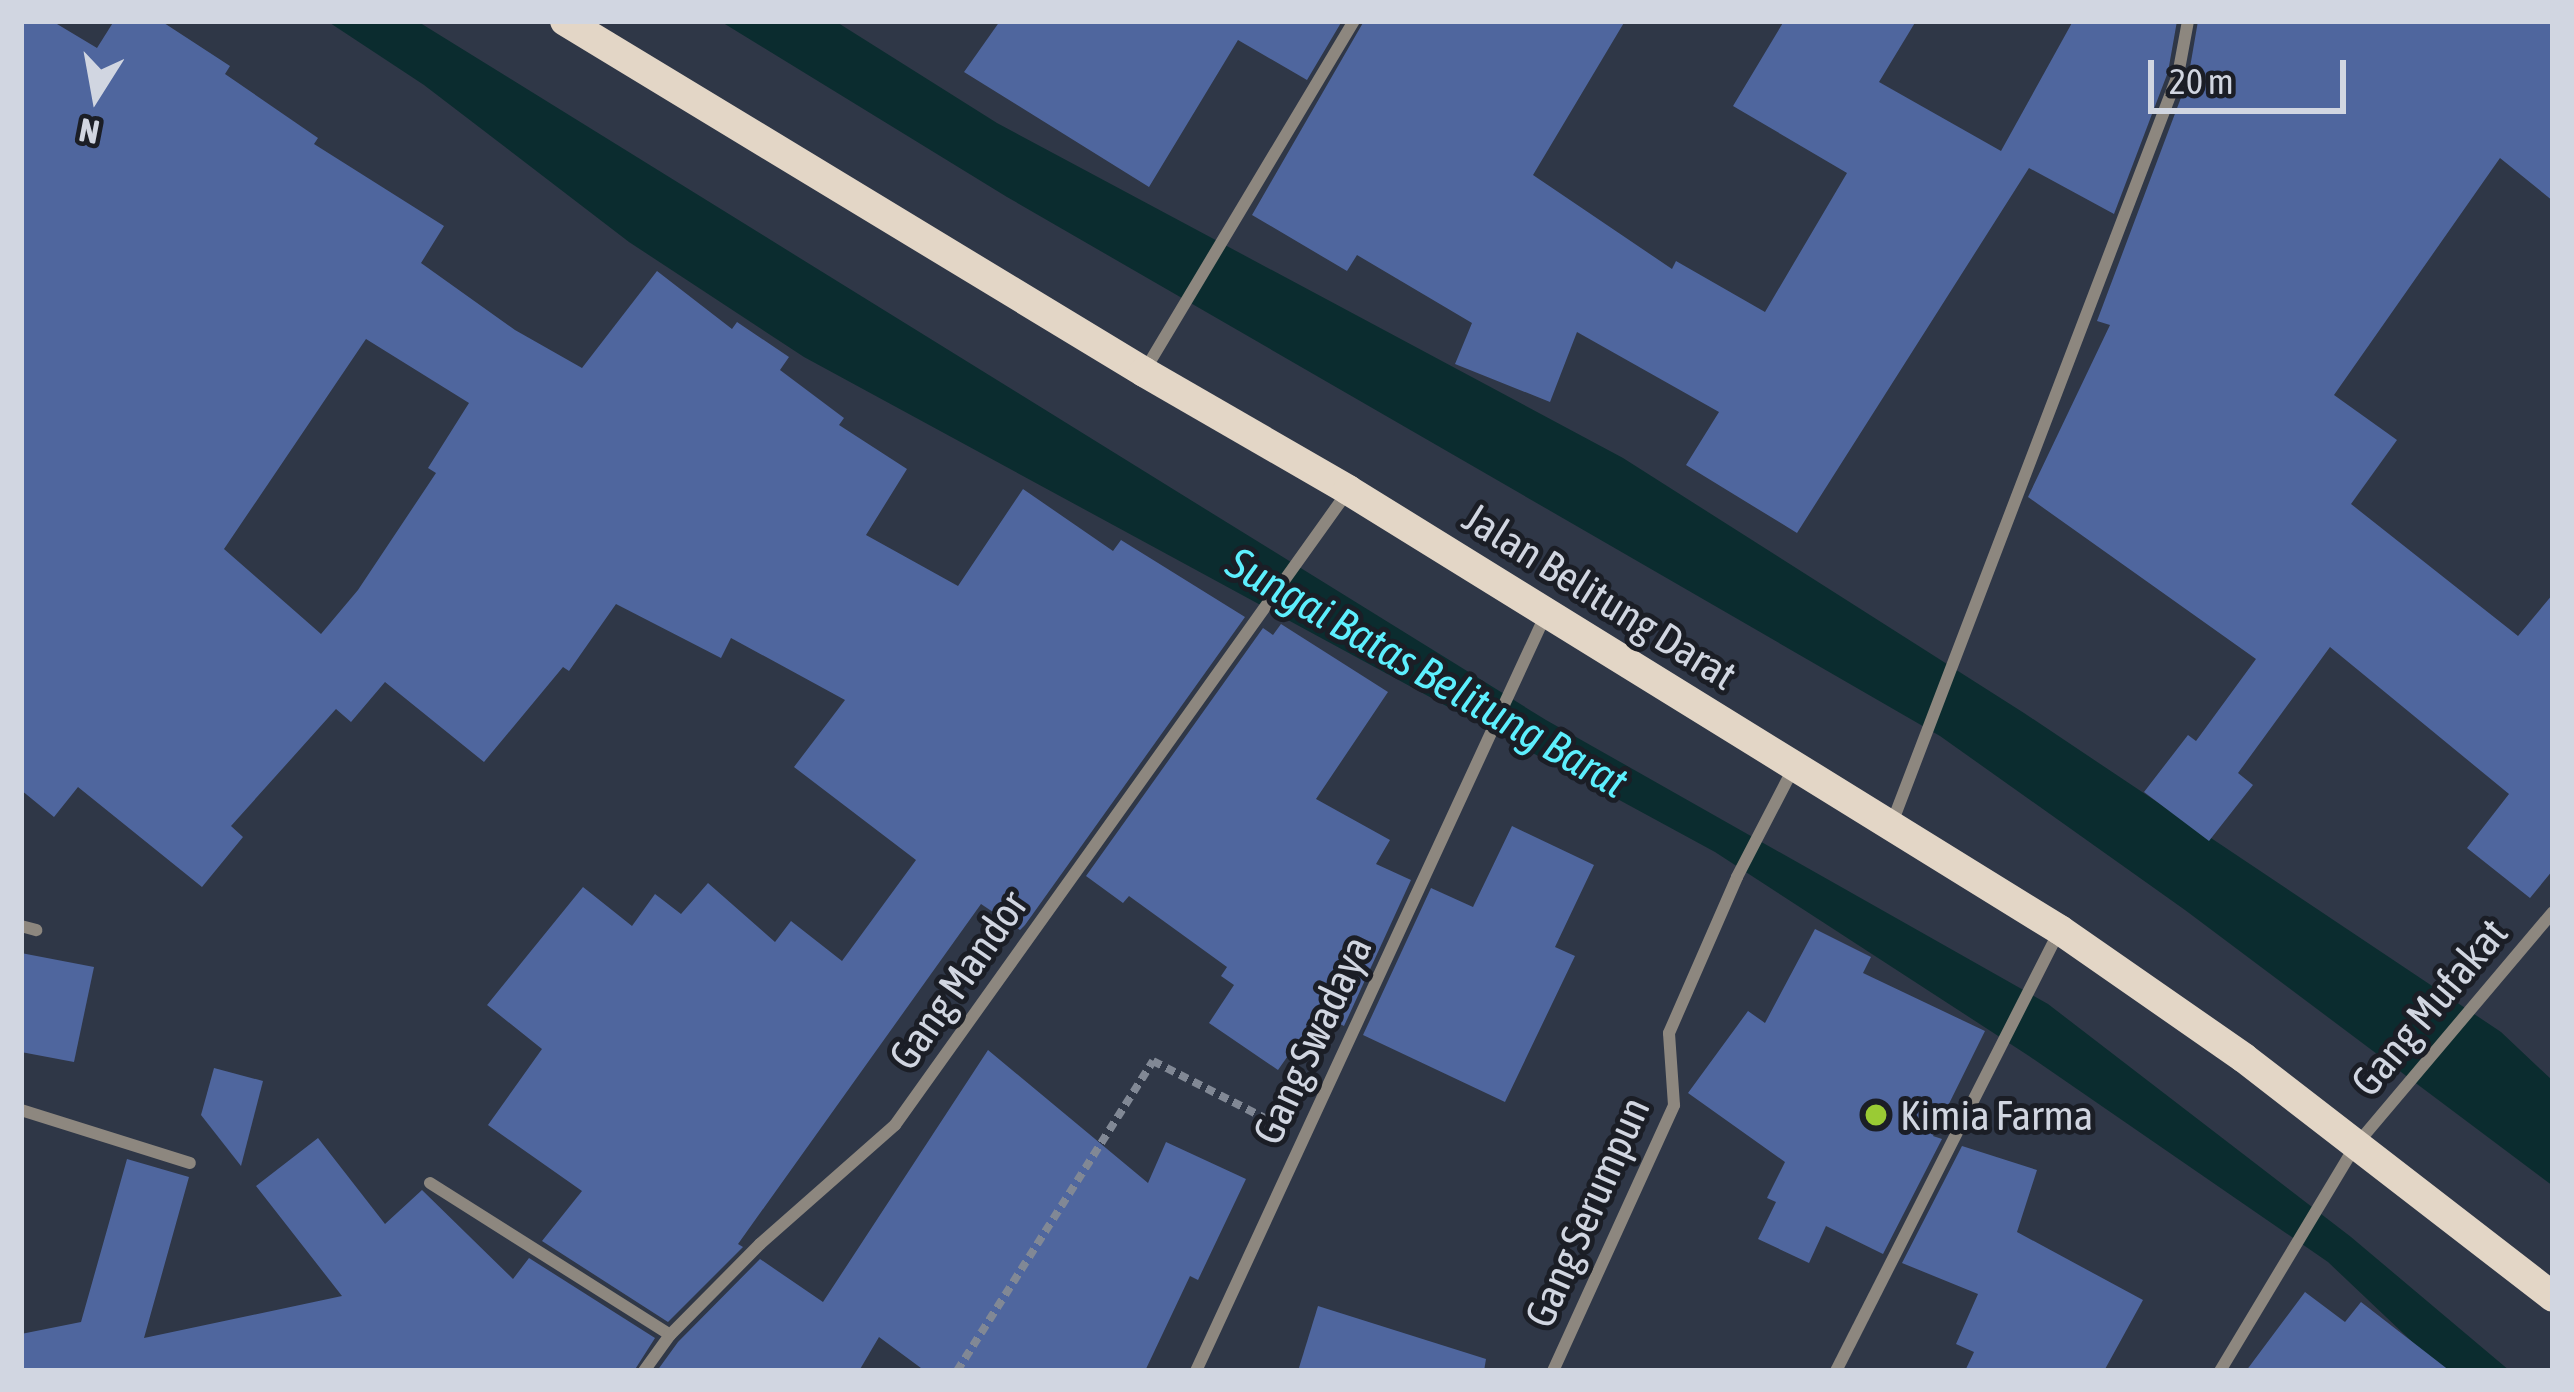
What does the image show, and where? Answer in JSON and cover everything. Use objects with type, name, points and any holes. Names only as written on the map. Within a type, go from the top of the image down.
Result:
[{"type":"main road","name":"Jalan Belitung Darat","points":[[565,21],[1144,373],[1348,490],[2060,930],[2244,1058],[2553,1298]]},
{"type":"street","points":[[1144,373],[1354,21]]},
{"type":"street","points":[[1892,824],[2178,74],[2188,21]]},
{"type":"street","name":"Gang Mandor","points":[[644,1371],[670,1335],[760,1244],[895,1125],[1348,490]]},
{"type":"street","name":"Gang Swadaya","points":[[1196,1371],[1547,613]]},
{"type":"street","name":"Gang Serumpun","points":[[1553,1371],[1674,1105],[1669,1033],[1737,877],[1795,766]]},
{"type":"street","name":"Gang Mufakat","points":[[2220,1371],[2322,1209],[2356,1145],[2403,1083],[2553,912]]},
{"type":"street","points":[[21,926],[36,930]]},
{"type":"street","points":[[1836,1371],[2060,930]]},
{"type":"street","points":[[21,1110],[190,1163]]},
{"type":"street","points":[[430,1183],[670,1335]]},
{"type":"path","points":[[957,1371],[1153,1060],[1304,1138]]},
{"type":"water","name":"Sungai Batas Belitung Barat","points":[[327,21],[417,21],[1546,720],[2048,1004],[2351,1237],[2510,1371],[2443,1371],[2328,1262],[2029,1056],[1715,852],[804,357],[629,242],[424,85]]},
{"type":"water","points":[[720,21],[835,21],[997,123],[1623,458],[2024,713],[2501,1032],[2553,1081],[2553,1186],[2185,910],[1940,736],[1007,197]]},
{"type":"building","points":[[21,21],[52,21],[97,48],[114,21],[161,21],[230,66],[225,74],[318,138],[314,144],[444,226],[421,263],[515,330],[582,368],[657,271],[732,329],[737,322],[789,357],[780,370],[844,418],[839,425],[907,469],[866,535],[958,586],[1023,489],[1113,551],[1121,540],[1245,617],[1025,925],[1020,930],[981,904],[738,1244],[743,1247],[668,1322],[542,1241],[582,1191],[488,1125],[542,1049],[487,1005],[583,887],[632,926],[655,894],[681,914],[708,883],[775,942],[791,921],[842,961],[916,860],[794,767],[845,700],[731,638],[721,658],[616,604],[569,671],[563,667],[484,762],[385,682],[351,722],[336,709],[231,826],[243,837],[202,887],[78,787],[54,817],[21,790]],"holes":[[[366,339],[469,403],[428,468],[436,473],[358,590],[321,634],[224,549]]]},
{"type":"building","points":[[1000,21],[1342,21],[1307,80],[1238,40],[1149,187],[964,72]]},
{"type":"building","points":[[1364,21],[1625,21],[1533,175],[1672,269],[1676,261],[1765,312],[1847,173],[1733,106],[1784,21],[1916,21],[1879,82],[2001,151],[2073,21],[2177,21],[2168,72],[2114,214],[2029,168],[1797,533],[1686,465],[1719,412],[1577,332],[1550,402],[1455,364],[1472,323],[1357,255],[1347,271],[1252,215]]},
{"type":"building","points":[[2198,21],[2553,21],[2553,201],[2500,158],[2334,395],[2397,440],[2351,504],[2518,636],[2553,594],[2553,870],[2530,898],[2467,848],[2509,794],[2330,647],[2238,773],[2253,785],[2209,841],[2144,792],[2188,735],[2196,741],[2256,659],[2028,497],[2110,325],[2097,321],[2188,79]]},
{"type":"building","points":[[1281,624],[1388,692],[1316,799],[1390,840],[1376,864],[1411,880],[1344,1026],[1318,1013],[1278,1070],[1209,1023],[1234,985],[1221,976],[1227,967],[1129,896],[1123,903],[1086,876],[1263,628],[1273,635]]},
{"type":"building","points":[[1512,826],[1594,865],[1555,947],[1575,956],[1505,1102],[1363,1035],[1431,888],[1473,907]]},
{"type":"building","name":"Kimia Farma","points":[[1815,929],[1871,957],[1863,973],[1985,1031],[1933,1136],[1942,1139],[1883,1254],[1826,1226],[1809,1263],[1758,1239],[1776,1202],[1767,1198],[1785,1162],[1688,1093],[1748,1011],[1765,1023]]},
{"type":"building","points":[[21,953],[94,967],[74,1062],[21,1052]]},
{"type":"building","points":[[988,1050],[1148,1183],[1166,1142],[1246,1179],[1198,1280],[1190,1276],[1145,1371],[925,1371],[879,1337],[859,1371],[657,1371],[678,1342],[760,1259],[823,1302]]},
{"type":"building","points":[[214,1068],[263,1081],[241,1166],[201,1115]]},
{"type":"building","points":[[318,1138],[385,1224],[422,1190],[513,1279],[529,1258],[655,1338],[634,1371],[21,1371],[21,1334],[81,1322],[127,1159],[189,1177],[144,1338],[342,1296],[256,1186]]},
{"type":"building","points":[[1962,1146],[2037,1170],[2017,1232],[2143,1300],[2104,1371],[1965,1371],[1974,1352],[1956,1344],[1978,1294],[1902,1263]]},
{"type":"building","points":[[2305,1292],[2345,1322],[2361,1302],[2450,1371],[2246,1371]]},
{"type":"building","points":[[1318,1306],[1486,1359],[1484,1371],[1298,1371]]},
{"type":"place","name":"Kimia Farma","points":[[1876,1115]]}]
